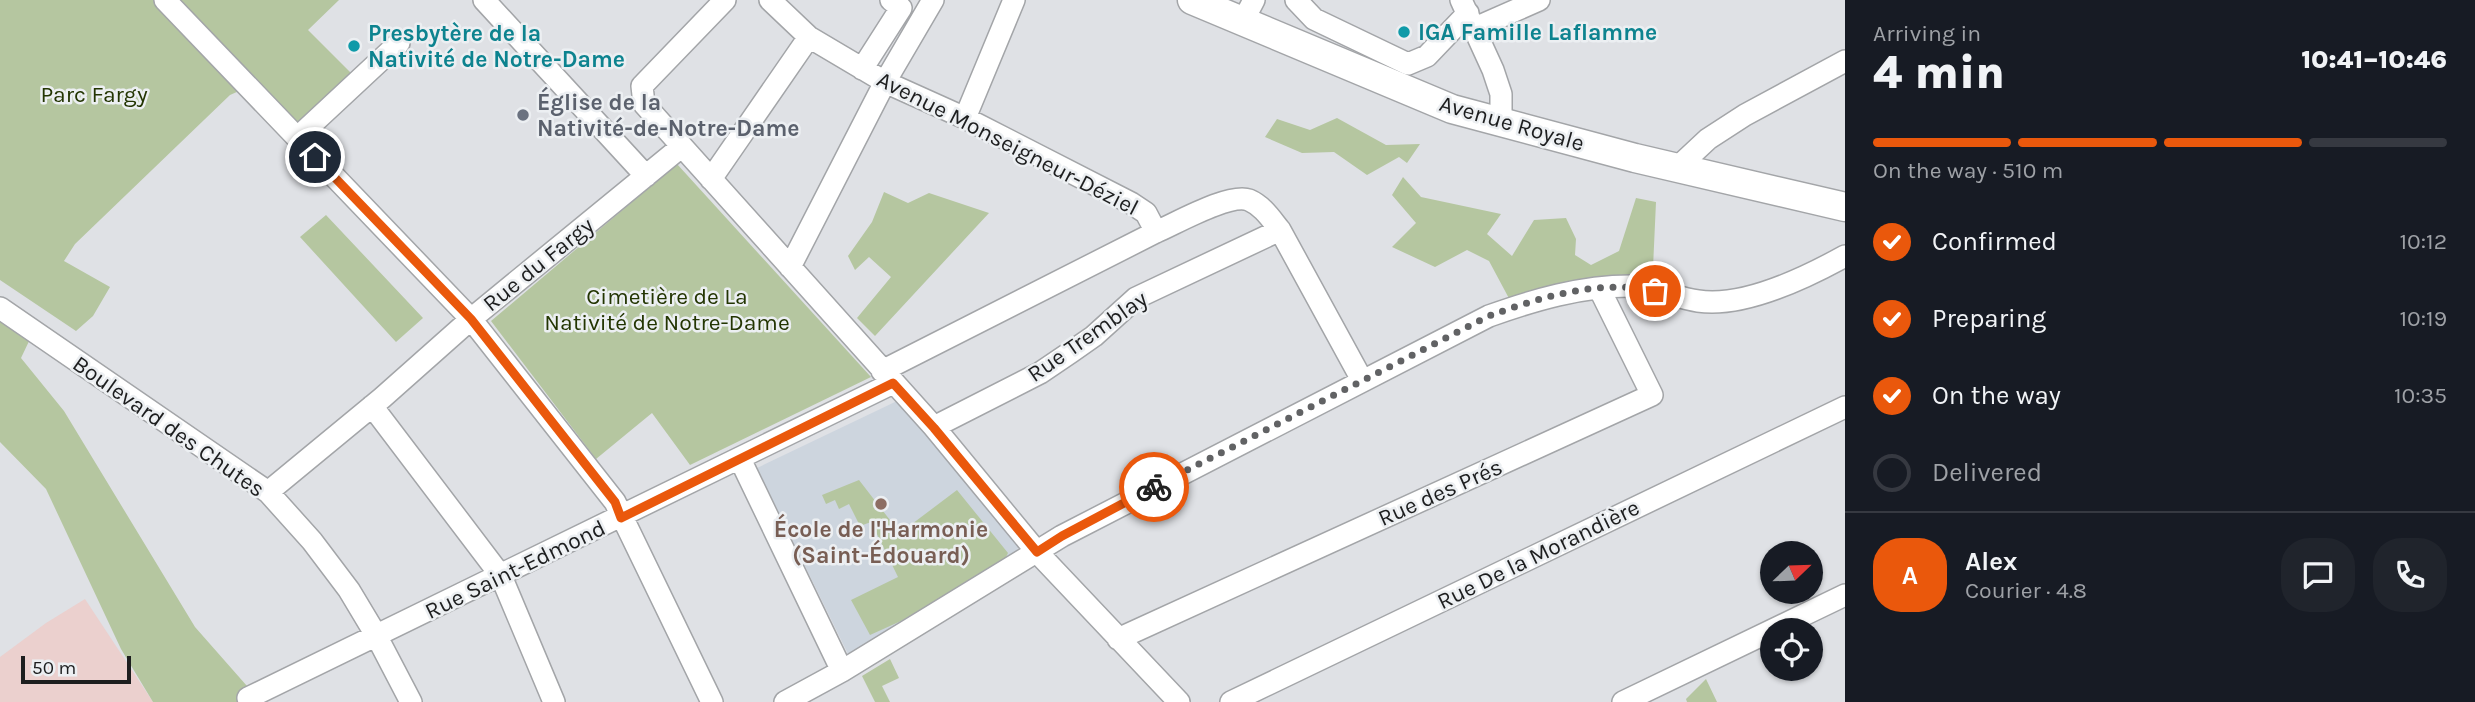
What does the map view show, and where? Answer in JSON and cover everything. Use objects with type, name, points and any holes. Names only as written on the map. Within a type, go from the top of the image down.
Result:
[{"type":"main road","name":"Avenue Royale","points":[[1192,0],[1248,11],[1402,75],[1452,108],[1635,158],[1845,207]]},
{"type":"street","points":[[165,0],[471,319],[615,502],[712,702]]},
{"type":"street","points":[[484,0],[646,176]]},
{"type":"street","points":[[725,0],[642,86],[643,104],[934,428],[1037,552],[1179,702]]},
{"type":"street","name":"Avenue Monseigneur-Déziel","points":[[770,0],[809,37],[885,82],[965,118],[1131,203],[1146,213],[1156,232],[1227,200],[1247,199],[1263,209],[1280,230],[1362,380]]},
{"type":"street","points":[[790,267],[885,82],[933,0]]},
{"type":"street","points":[[965,118],[1014,0]]},
{"type":"street","points":[[1296,0],[1314,19],[1402,75],[1427,55],[1468,14],[1539,0]]},
{"type":"street","points":[[862,69],[899,3]]},
{"type":"street","points":[[1468,14],[1501,94],[1501,120]]},
{"type":"street","points":[[711,179],[809,37]]},
{"type":"street","points":[[297,138],[399,43]]},
{"type":"street","points":[[1678,167],[1708,139],[1736,121],[1845,61]]},
{"type":"street","name":"Rue du Fargy","points":[[268,492],[471,319],[681,148]]},
{"type":"street","name":"Rue Tremblay","points":[[934,428],[1040,373],[1094,336],[1136,298],[1280,230]]},
{"type":"street","name":"Rue Saint-Edmond","points":[[248,698],[740,459],[1156,232]]},
{"type":"street","points":[[785,702],[842,671],[1062,536],[1489,316],[1539,298],[1599,288],[1633,286],[1700,302],[1732,300],[1766,291],[1845,256]]},
{"type":"street","name":"Rue des Prés","points":[[1118,639],[1652,395],[1599,288]]},
{"type":"street","name":"Boulevard des Chutes","points":[[0,308],[268,492],[312,541],[349,590],[411,702]]},
{"type":"street","points":[[372,406],[501,576],[555,702]]},
{"type":"street","name":"Rue De la Morandière","points":[[1231,702],[1845,407]]},
{"type":"street","points":[[740,459],[842,671]]},
{"type":"street","points":[[1622,702],[1845,595]]},
{"type":"shaded area","name":"École de l'Harmonie (Saint-Édouard)","points":[[897,401],[1019,541],[1016,558],[851,660],[757,468]]},
{"type":"shaded area","points":[[85,599],[153,702],[0,702],[0,657],[46,623]]},
{"type":"green space","name":"Parc Fargy","points":[[0,0],[165,0],[248,87],[230,95],[75,244],[64,261],[110,287],[93,316],[76,331],[0,280]]},
{"type":"green space","points":[[179,0],[339,0],[308,30],[355,77],[302,128]]},
{"type":"green space","points":[[1337,118],[1386,145],[1420,144],[1407,163],[1399,157],[1367,175],[1334,152],[1302,153],[1265,137],[1277,119],[1310,130]]},
{"type":"green space","name":"Cimetière de La Nativité de Notre-Dame","points":[[677,164],[871,377],[690,465],[652,413],[596,459],[491,321]]},
{"type":"green space","points":[[1403,177],[1421,197],[1501,214],[1487,234],[1512,256],[1534,220],[1566,218],[1576,239],[1575,255],[1591,265],[1619,251],[1636,198],[1656,202],[1653,268],[1512,304],[1489,261],[1467,250],[1435,267],[1392,247],[1416,223],[1392,195]]},
{"type":"green space","points":[[884,192],[908,203],[929,193],[989,213],[875,336],[857,318],[891,277],[869,257],[855,270],[848,256],[872,222]]},
{"type":"green space","points":[[326,215],[423,318],[396,342],[300,237]]},
{"type":"green space","points":[[0,317],[31,337],[21,358],[64,411],[195,627],[261,702],[153,702],[121,649],[46,489],[0,442]]},
{"type":"green space","points":[[859,480],[900,533],[957,490],[1008,553],[1004,561],[901,621],[870,635],[851,600],[898,577],[871,522],[860,526],[849,504],[839,509],[835,500],[826,504],[822,495]]},
{"type":"green space","points":[[890,659],[899,678],[882,686],[890,702],[875,702],[862,676]]},
{"type":"green space","points":[[1706,679],[1717,702],[1687,702],[1686,699]]},
{"type":"way so far","points":[[1154,487],[1489,316],[1539,298],[1599,288],[1633,286],[1655,291]]},
{"type":"place","name":"IGA Famille Laflamme","points":[[1404,32]]},
{"type":"place","name":"Presbytère de la Nativité de Notre-Dame","points":[[354,46]]},
{"type":"place","name":"Église de la Nativité-de-Notre-Dame","points":[[523,115]]},
{"type":"place","name":"École de l'Harmonie (Saint-Édouard)","points":[[881,504]]},
{"type":"route","points":[[315,157],[471,319],[615,502],[621,518],[893,383],[1037,552],[1154,487]]}]
